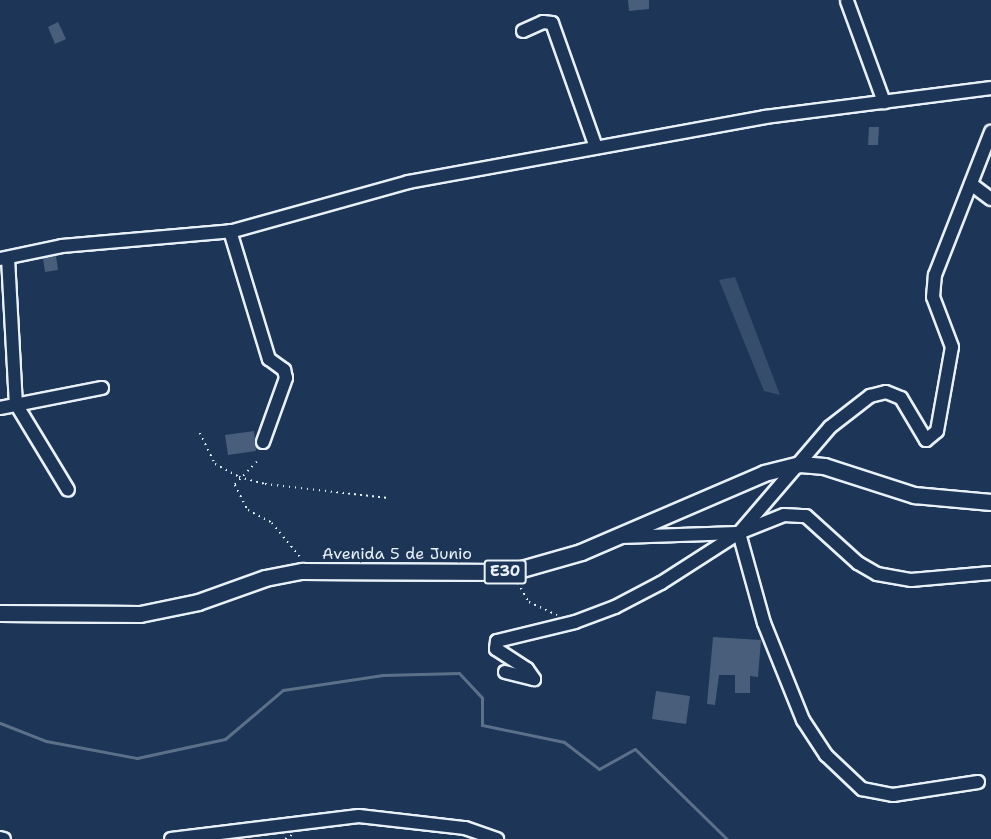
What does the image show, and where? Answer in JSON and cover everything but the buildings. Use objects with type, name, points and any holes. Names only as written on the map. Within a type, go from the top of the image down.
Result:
[{"type":"main road","name":"Avenida 5 de Junio","points":[[0,613],[140,614],[198,602],[265,579],[312,571],[511,572],[619,537],[764,473],[800,464],[824,466],[914,495],[991,502]]},
{"type":"street","points":[[847,1],[884,102]]},
{"type":"street","points":[[523,31],[543,22],[552,23],[596,147]]},
{"type":"street","points":[[68,490],[16,404],[4,258],[62,246],[230,231],[408,182],[765,117],[991,88]]},
{"type":"street","points":[[619,537],[739,533],[830,427],[870,396],[886,392],[901,398],[926,440],[937,431],[952,347],[933,290],[991,132]]},
{"type":"street","points":[[971,184],[991,199]]},
{"type":"street","points":[[230,231],[269,359],[284,370],[286,378],[263,442]]},
{"type":"street","points":[[0,408],[102,388]]},
{"type":"street","points":[[505,672],[534,679],[527,669],[496,649],[497,641],[574,622],[661,583],[739,533],[796,513],[806,516],[858,563],[877,574],[911,580],[991,573]]},
{"type":"street","points":[[739,533],[764,623],[803,720],[826,755],[862,789],[882,793],[920,793],[978,782]]},
{"type":"street","points":[[171,839],[359,816],[465,828],[496,839]]},
{"type":"path","points":[[200,433],[215,464],[239,477],[265,484],[388,498]]},
{"type":"path","points":[[257,462],[239,477],[235,485],[248,510],[272,523],[312,571]]},
{"type":"path","points":[[511,572],[529,602],[574,622]]},
{"type":"shaded area","points":[[735,277],[780,395],[764,391],[719,280]]},
{"type":"waterway","points":[[0,723],[46,741],[137,758],[225,739],[283,690],[383,675],[459,673],[482,698],[482,725],[564,742],[599,769],[635,749],[727,839]]}]
